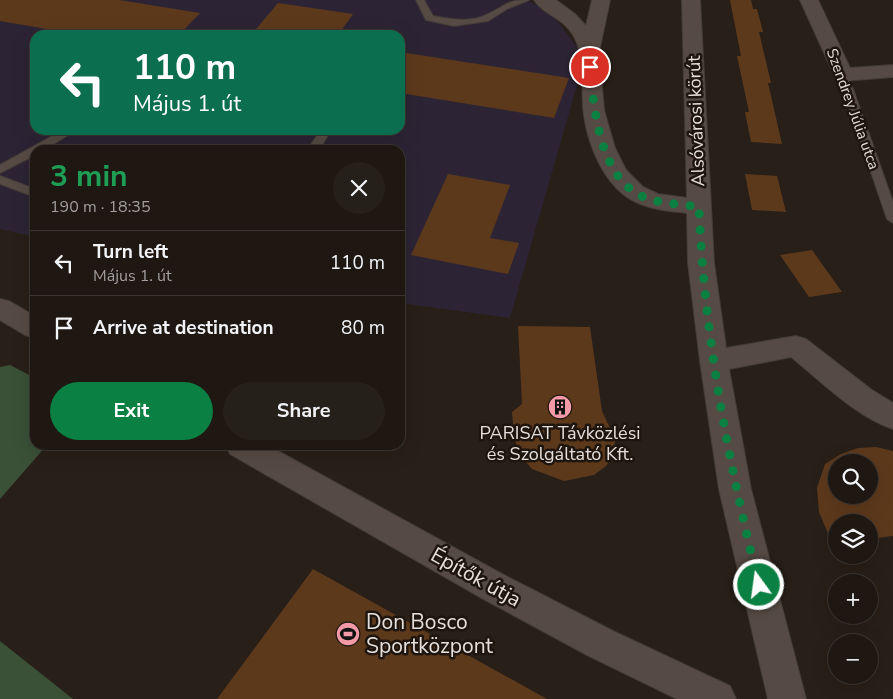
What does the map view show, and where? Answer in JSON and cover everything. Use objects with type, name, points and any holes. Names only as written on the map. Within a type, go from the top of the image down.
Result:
[{"type":"street","points":[[543,0],[572,21],[582,33],[589,52],[595,113],[608,160],[619,177],[630,190],[646,198],[699,207]]},
{"type":"street","points":[[589,52],[601,0]]},
{"type":"street","name":"Alsóvárosi körút","points":[[691,0],[701,264],[714,361],[736,489],[787,699]]},
{"type":"street","name":"Szendrey Júlia utca","points":[[809,0],[843,75]]},
{"type":"street","points":[[843,75],[893,71]]},
{"type":"street","points":[[0,308],[30,325]]},
{"type":"street","points":[[714,361],[796,346],[862,398],[893,417]]},
{"type":"street","name":"Építők útja","points":[[250,450],[490,585],[600,643],[717,699]]},
{"type":"lane","points":[[420,0],[429,18],[454,23],[488,18],[504,7],[525,0]]},
{"type":"lane","name":"Szendrey Júlia utca","points":[[843,75],[893,219]]},
{"type":"lane","points":[[44,145],[62,135]]},
{"type":"lane","points":[[0,170],[30,153]]},
{"type":"lane","points":[[0,180],[30,191]]},
{"type":"shaded area","points":[[0,0],[526,0],[549,10],[580,51],[578,82],[510,318],[405,304],[405,145],[30,145],[30,236],[0,229]]},
{"type":"green space","points":[[10,365],[30,375],[30,450],[43,450],[0,499],[0,367]]},
{"type":"green space","points":[[0,641],[73,699],[0,699]]},
{"type":"building","points":[[0,0],[119,0],[200,13],[184,30],[53,30],[0,21]]},
{"type":"building","points":[[730,0],[751,0],[753,9],[757,9],[763,32],[759,32],[771,83],[768,83],[782,144],[751,142],[745,112],[749,112],[737,56],[741,56]]},
{"type":"building","points":[[278,3],[353,14],[342,30],[255,30]]},
{"type":"building","points":[[405,53],[569,78],[554,118],[405,94]]},
{"type":"building","points":[[448,174],[510,185],[490,238],[519,243],[508,274],[411,255]]},
{"type":"building","points":[[745,174],[777,176],[786,212],[752,210]]},
{"type":"building","points":[[812,250],[842,292],[809,297],[780,255]]},
{"type":"building","name":"PARISAT Távközlési és Szolgáltató Kft.","points":[[518,326],[590,327],[602,411],[615,439],[614,455],[606,466],[594,475],[564,481],[532,469],[519,454],[514,436],[512,412],[522,404]]},
{"type":"building","points":[[876,447],[893,451],[893,536],[878,538],[878,514],[828,514],[828,533],[819,512],[817,488],[825,464],[828,462],[828,504],[878,504],[878,454],[841,454],[858,448]]},
{"type":"building","name":"Don Bosco Sportközpont","points":[[313,569],[547,699],[217,699]]},
{"type":"place","name":"PARISAT Távközlési és Szolgáltató Kft.","points":[[560,407]]},
{"type":"place","name":"Don Bosco Sportközpont","points":[[348,634]]},
{"type":"route","points":[[590,67],[595,113],[608,160],[619,177],[630,190],[646,198],[699,207],[701,264],[714,361],[736,489],[759,585]]}]
